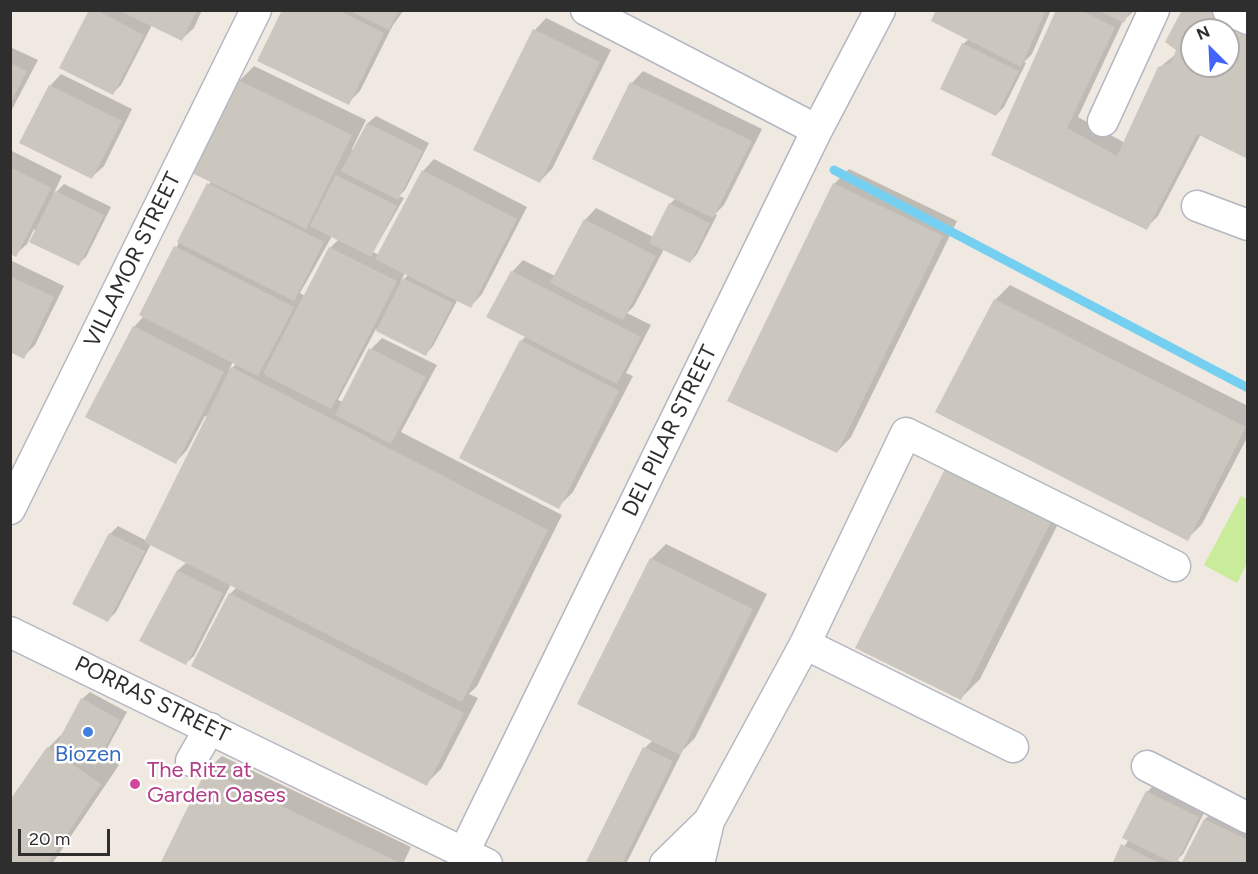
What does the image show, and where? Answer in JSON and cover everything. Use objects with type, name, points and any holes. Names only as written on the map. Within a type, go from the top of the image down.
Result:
[{"type":"street","name":"VILLAMOR STREET","points":[[10,509],[256,10]]},
{"type":"street","points":[[586,10],[818,130]]},
{"type":"street","name":"DEL PILAR STREET","points":[[476,858],[818,130],[880,10]]},
{"type":"street","points":[[1103,121],[1154,10]]},
{"type":"street","points":[[1228,10],[1248,19]]},
{"type":"street","points":[[1197,206],[1248,225]]},
{"type":"street","points":[[699,864],[709,821],[805,644],[906,433],[1175,566]]},
{"type":"street","name":"PORRAS STREET","points":[[10,632],[476,858]]},
{"type":"street","points":[[805,644],[1013,747]]},
{"type":"street","points":[[191,761],[210,728]]},
{"type":"street","points":[[1147,766],[1248,818]]},
{"type":"street","points":[[665,864],[709,821]]},
{"type":"green space","points":[[1241,496],[1247,499],[1247,563],[1237,583],[1204,565]]},
{"type":"building","points":[[89,10],[96,10],[144,35],[113,95],[59,68]]},
{"type":"building","points":[[118,10],[197,10],[182,41]]},
{"type":"building","points":[[282,10],[338,10],[384,33],[349,105],[257,61]]},
{"type":"building","points":[[348,10],[399,10],[389,30]]},
{"type":"building","points":[[936,10],[1046,10],[1021,67],[931,21]]},
{"type":"building","points":[[1056,10],[1080,10],[1115,27],[1067,128],[1117,156],[1158,67],[1171,63],[1176,50],[1165,42],[1182,10],[1192,13],[1194,10],[1218,10],[1233,18],[1180,18],[1180,78],[1240,78],[1240,22],[1248,26],[1248,159],[1197,134],[1147,230],[991,155]]},
{"type":"building","points":[[1097,10],[1130,10],[1124,23]]},
{"type":"building","points":[[533,29],[600,62],[540,183],[473,150]]},
{"type":"building","points":[[962,43],[1019,71],[996,116],[940,89]]},
{"type":"building","points":[[10,63],[27,71],[10,104]]},
{"type":"building","points":[[238,80],[352,135],[306,229],[192,173]]},
{"type":"building","points":[[630,82],[752,141],[713,218],[592,159]]},
{"type":"building","points":[[49,85],[122,121],[92,179],[19,143]]},
{"type":"building","points":[[367,123],[423,151],[398,200],[341,171]]},
{"type":"building","points":[[10,167],[51,188],[16,257],[10,254]]},
{"type":"building","points":[[422,170],[517,219],[471,308],[375,259]]},
{"type":"building","points":[[336,175],[397,206],[371,257],[310,226]]},
{"type":"building","points":[[207,183],[324,242],[294,301],[177,242]]},
{"type":"building","points":[[833,183],[943,236],[837,453],[727,401]]},
{"type":"building","points":[[55,191],[104,215],[79,266],[29,242]]},
{"type":"building","points":[[669,203],[710,223],[690,263],[649,243]]},
{"type":"building","points":[[584,219],[656,256],[623,320],[550,283]]},
{"type":"building","points":[[174,246],[294,307],[258,376],[139,315]]},
{"type":"building","points":[[329,247],[397,281],[331,409],[263,374]]},
{"type":"building","points":[[511,271],[641,337],[617,384],[486,317]]},
{"type":"building","points":[[10,276],[54,297],[24,359],[10,352]]},
{"type":"building","points":[[403,278],[453,303],[426,356],[376,331]]},
{"type":"building","points":[[994,299],[1246,427],[1188,541],[935,412]]},
{"type":"building","points":[[133,326],[224,372],[176,464],[85,417]]},
{"type":"building","points":[[520,340],[619,391],[559,509],[459,458]]},
{"type":"building","points":[[369,348],[426,377],[391,444],[335,415]]},
{"type":"building","points":[[231,367],[548,530],[462,702],[144,542]]},
{"type":"building","points":[[945,469],[1051,522],[961,700],[855,648]]},
{"type":"building","points":[[109,533],[145,551],[108,622],[72,604]]},
{"type":"building","points":[[650,558],[753,609],[680,755],[577,704]]},
{"type":"building","points":[[177,570],[223,593],[186,665],[139,641]]},
{"type":"building","points":[[229,593],[464,713],[427,786],[191,666]]},
{"type":"building","name":"Biozen","points":[[81,698],[120,720],[95,766],[56,745]]},
{"type":"building","points":[[47,747],[101,784],[47,864],[10,864],[10,800]]},
{"type":"building","points":[[643,747],[673,761],[622,864],[585,864]]},
{"type":"building","points":[[206,770],[398,862],[160,864]]},
{"type":"building","points":[[1146,791],[1199,817],[1176,864],[1122,838]]},
{"type":"building","points":[[1204,819],[1248,840],[1248,864],[1181,864]]},
{"type":"building","points":[[1121,844],[1161,864],[1112,864]]},
{"type":"waterway","points":[[834,170],[1248,388]]},
{"type":"place","name":"Biozen","points":[[88,732]]},
{"type":"place","name":"The Ritz at Garden Oases","points":[[135,784]]}]
